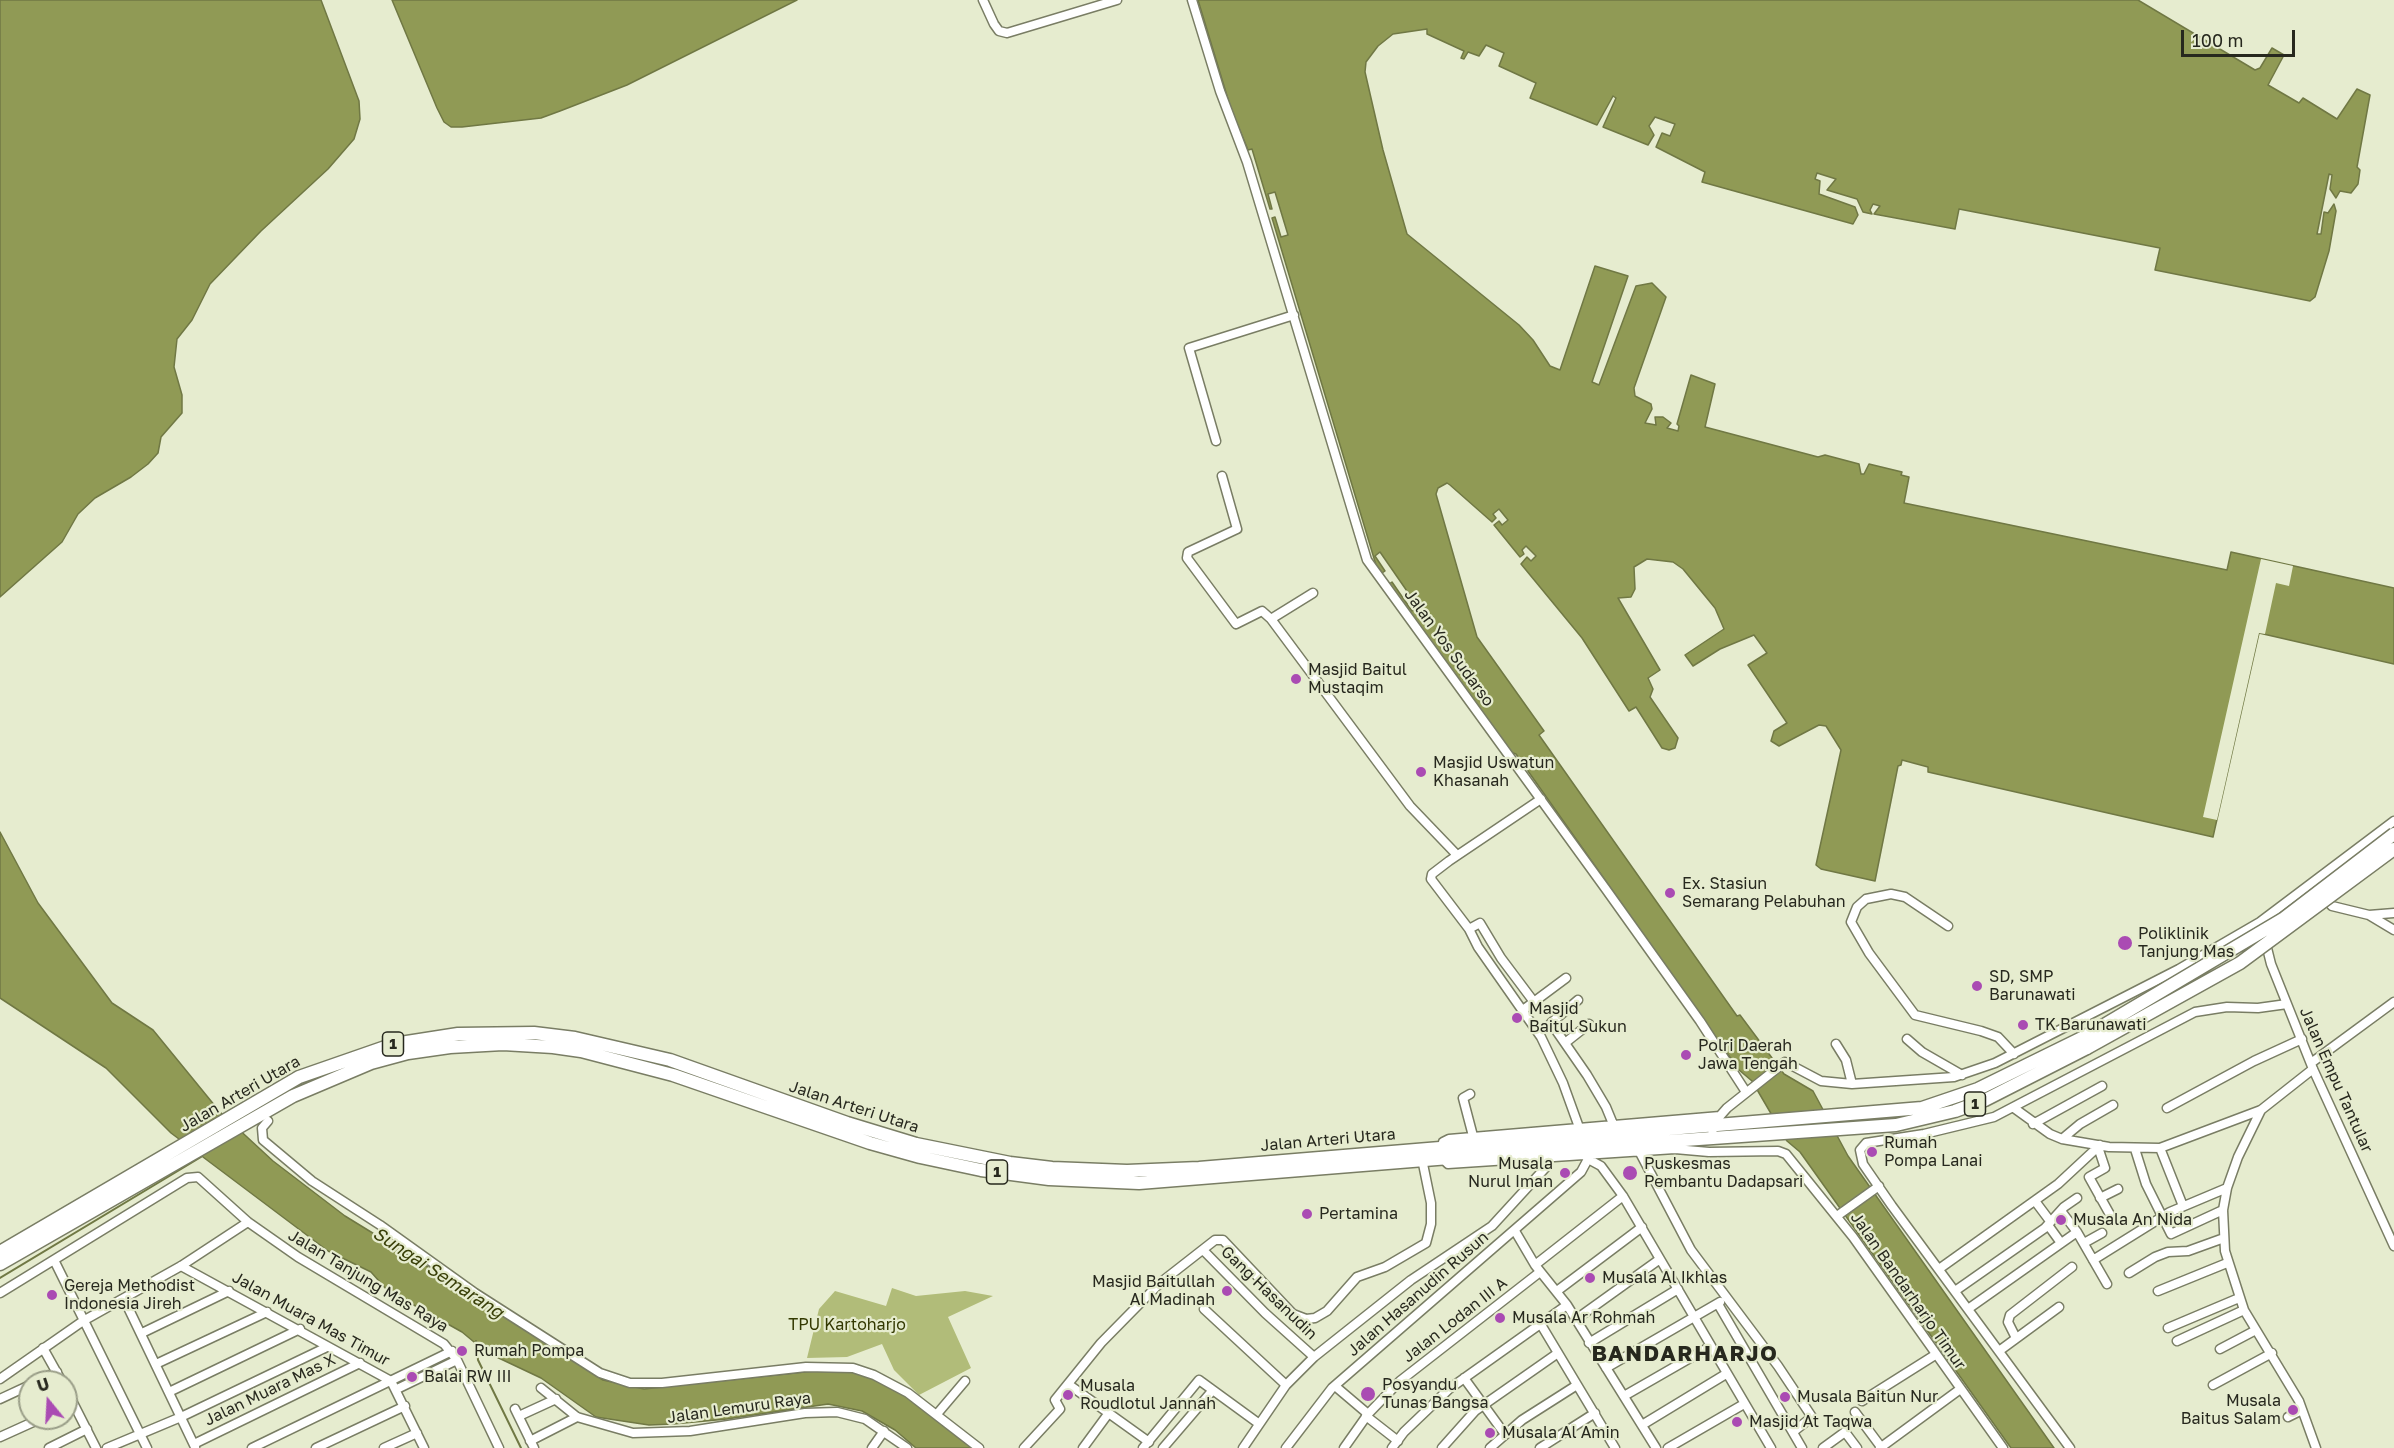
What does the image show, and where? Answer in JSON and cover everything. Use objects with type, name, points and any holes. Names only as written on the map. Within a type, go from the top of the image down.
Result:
[{"type":"highway","name":"1","points":[[1759,1128],[1851,1120],[1896,1125],[1955,1111],[2010,1088],[2283,919],[2394,834]]},
{"type":"highway","name":"1","points":[[2086,1042],[2240,963],[2394,849]]},
{"type":"highway","name":"Jalan Arteri Utara","points":[[0,1264],[175,1157],[259,1099],[329,1065],[394,1044],[480,1032],[534,1033],[575,1038],[635,1051],[916,1144],[1052,1168],[1157,1170],[1585,1144],[1689,1145],[1759,1128]]},
{"type":"highway","name":"Jalan Arteri Utara","points":[[0,1252],[175,1157],[266,1117],[332,1077],[408,1053],[477,1045],[534,1045],[638,1064],[901,1152],[981,1170],[1049,1179],[1150,1183],[1422,1159],[1441,1152]]},
{"type":"highway","name":"Jalan Arteri Utara","points":[[1585,1144],[1716,1121],[1759,1128]]},
{"type":"street","points":[[983,0],[999,31],[1007,33],[1117,0]]},
{"type":"street","name":"Jalan Yos Sudarso","points":[[1192,0],[1220,91],[1247,162],[1366,560],[1700,1021],[1746,1092]]},
{"type":"street","points":[[1216,441],[1189,348],[1294,315]]},
{"type":"street","points":[[1222,476],[1237,529],[1188,552],[1187,558],[1236,624],[1262,611],[1271,619],[1410,806],[1457,855]]},
{"type":"street","points":[[1271,619],[1313,593]]},
{"type":"street","points":[[1541,799],[1457,855],[1432,874],[1431,879],[1469,929],[1478,946],[1541,1037],[1563,1083],[1585,1144],[1623,1196],[1642,1227],[1771,1448]]},
{"type":"street","points":[[1713,1138],[1716,1121],[1746,1092],[1785,1062],[1821,1081],[1852,1084],[1962,1075],[2014,1054],[2179,969],[2260,921],[2394,821]]},
{"type":"street","points":[[2311,883],[2332,906],[2369,915],[2394,930]]},
{"type":"street","points":[[1948,926],[1905,897],[1892,894],[1866,899],[1857,907],[1851,922],[1869,953],[1915,1015],[1981,1030],[1998,1037],[2014,1054]]},
{"type":"street","points":[[2369,915],[2394,913]]},
{"type":"street","name":"Jalan Empu Tantular","points":[[2260,921],[2271,964],[2312,1066],[2394,1246]]},
{"type":"street","points":[[1469,929],[1480,923],[1504,962],[1534,1002]]},
{"type":"street","points":[[1523,1010],[1566,978]]},
{"type":"street","points":[[1578,1000],[1551,1022],[1606,1107],[1613,1124]]},
{"type":"street","points":[[2014,1108],[2033,1124],[2061,1139],[2099,1146],[2135,1149],[2160,1148],[2261,1110],[2312,1066],[2394,1002]]},
{"type":"street","points":[[2070,1448],[1939,1269],[1876,1188],[1860,1150],[1866,1143],[1924,1134],[1994,1117],[2195,1012],[2227,1007],[2258,1008],[2287,1004]]},
{"type":"street","points":[[1565,1043],[1589,1024]]},
{"type":"street","points":[[1907,1039],[1922,1052],[1962,1075]]},
{"type":"street","points":[[2167,1108],[2235,1071],[2302,1039]]},
{"type":"street","points":[[1836,1044],[1846,1060],[1852,1084]]},
{"type":"street","points":[[2033,1124],[2102,1086]]},
{"type":"street","points":[[1470,1094],[1463,1098],[1473,1136]]},
{"type":"street","points":[[2061,1139],[2113,1105]]},
{"type":"street","points":[[2261,1110],[2238,1157],[2227,1188],[2223,1210],[2227,1263],[2244,1310],[2302,1410],[2316,1448]]},
{"type":"street","points":[[266,1117],[262,1128],[262,1140],[312,1181],[380,1225],[475,1293],[600,1373],[630,1383],[662,1383],[806,1367],[853,1368],[892,1384],[938,1414],[979,1448]]},
{"type":"street","points":[[1689,1145],[1639,1151],[1585,1144],[1473,1136],[1445,1140],[1441,1152],[1448,1164],[1549,1156],[1585,1144],[1613,1124],[1716,1121]]},
{"type":"street","name":"Jalan Hasanudin Rusun","points":[[1286,1448],[1335,1386],[1581,1172],[1585,1144]]},
{"type":"street","name":"Jalan Bandarharjo Timur","points":[[1689,1145],[1709,1152],[1778,1151],[1786,1154],[1838,1215],[1959,1390],[2003,1448]]},
{"type":"street","points":[[2099,1146],[2105,1168],[2090,1177],[2113,1220]]},
{"type":"street","points":[[1939,1269],[2067,1177],[2099,1146]]},
{"type":"street","points":[[2160,1148],[2183,1206]]},
{"type":"street","points":[[2135,1149],[2146,1184],[2171,1234],[2223,1210]]},
{"type":"street","points":[[1639,1151],[1691,1250],[1778,1366],[1812,1417],[1793,1432]]},
{"type":"street","points":[[1243,1448],[1286,1385],[1314,1357],[1411,1280],[1492,1226],[1547,1166],[1549,1156]]},
{"type":"street","points":[[1024,1448],[1060,1409],[1054,1401],[1101,1343],[1160,1283],[1187,1260],[1204,1251],[1215,1240],[1221,1239],[1293,1314],[1315,1318],[1327,1311],[1357,1277],[1385,1267],[1427,1241],[1431,1203],[1422,1159]]},
{"type":"street","name":"Jalan Tanjung Mas Raya","points":[[0,1293],[190,1176],[198,1177],[248,1222],[307,1263],[438,1340],[452,1351],[499,1448]]},
{"type":"street","points":[[1838,1215],[1876,1188]]},
{"type":"street","points":[[2093,1260],[2162,1216],[2227,1188]]},
{"type":"street","points":[[2100,1198],[2118,1189]]},
{"type":"street","name":"Jalan Lodan III A","points":[[1344,1448],[1367,1415],[1400,1381],[1623,1196]]},
{"type":"street","points":[[1955,1291],[2049,1223],[2077,1198]]},
{"type":"street","points":[[2035,1201],[2061,1243]]},
{"type":"street","points":[[2061,1211],[2077,1232],[2107,1284]]},
{"type":"street","points":[[0,1379],[83,1321],[181,1266],[248,1222]]},
{"type":"street","points":[[1557,1291],[1642,1227]]},
{"type":"street","points":[[1515,1231],[1538,1268],[1567,1305],[1656,1448]]},
{"type":"street","points":[[1968,1309],[2077,1232]]},
{"type":"street","points":[[2084,1244],[2102,1233]]},
{"type":"street","points":[[2129,1273],[2168,1252],[2188,1251],[2224,1238]]},
{"type":"street","name":"Gang Hasanudin","points":[[1204,1251],[1265,1313],[1314,1357]]},
{"type":"street","points":[[1575,1320],[1660,1259]]},
{"type":"street","points":[[54,1260],[147,1448]]},
{"type":"street","points":[[2158,1291],[2227,1263]]},
{"type":"street","name":"Jalan Muara Mas Timur","points":[[181,1266],[300,1329],[327,1347],[391,1381],[397,1389],[424,1448]]},
{"type":"street","points":[[2016,1338],[2008,1322],[2010,1315],[2072,1268]]},
{"type":"street","points":[[1589,1343],[1678,1289]]},
{"type":"street","points":[[141,1333],[229,1291]]},
{"type":"street","points":[[1606,1368],[1726,1298]]},
{"type":"street","points":[[2168,1328],[2239,1298]]},
{"type":"street","points":[[124,1299],[195,1446]]},
{"type":"street","points":[[1718,1304],[1802,1448]]},
{"type":"street","points":[[1335,1386],[1395,1444],[1423,1413],[1464,1378],[1567,1305]]},
{"type":"street","points":[[1999,1351],[2059,1307]]},
{"type":"street","points":[[1204,1309],[1286,1385]]},
{"type":"street","points":[[2177,1341],[2244,1310]]},
{"type":"street","points":[[156,1364],[267,1312]]},
{"type":"street","points":[[1540,1323],[1595,1413],[1612,1447]]},
{"type":"street","points":[[169,1392],[300,1329]]},
{"type":"street","points":[[2220,1349],[2256,1330]]},
{"type":"street","points":[[1624,1396],[1711,1346]]},
{"type":"street","points":[[107,1448],[181,1417],[327,1347]]},
{"type":"street","points":[[43,1348],[56,1370]]},
{"type":"street","points":[[252,1448],[452,1351]]},
{"type":"street","points":[[1442,1448],[1483,1405],[1558,1353]]},
{"type":"street","points":[[2213,1385],[2271,1353]]},
{"type":"street","points":[[1862,1401],[1935,1355]]},
{"type":"street","points":[[397,1389],[458,1360]]},
{"type":"street","name":"Jalan Muara Mas X","points":[[195,1446],[360,1363]]},
{"type":"street","points":[[1642,1425],[1726,1374]]},
{"type":"street","points":[[1464,1378],[1504,1433]]},
{"type":"street","points":[[1068,1384],[1146,1445],[1199,1380],[1258,1424]]},
{"type":"street","points":[[938,1414],[965,1381]]},
{"type":"street","points":[[1490,1448],[1504,1433],[1577,1385]]},
{"type":"street","name":"Jalan Lemuru Raya","points":[[541,1388],[577,1418],[633,1433],[666,1433],[805,1413],[837,1412],[855,1415],[884,1431],[907,1448]]},
{"type":"street","points":[[1855,1412],[1881,1448],[1959,1390]]},
{"type":"street","points":[[0,1399],[18,1391]]},
{"type":"street","points":[[1163,1448],[1212,1391]]},
{"type":"street","points":[[556,1399],[517,1412],[532,1444],[577,1418]]},
{"type":"street","points":[[1668,1448],[1744,1404]]},
{"type":"street","points":[[316,1448],[405,1406]]},
{"type":"street","points":[[2288,1417],[2302,1410]]},
{"type":"street","points":[[1540,1448],[1595,1413]]},
{"type":"street","points":[[1083,1448],[1108,1414]]},
{"type":"street","points":[[78,1417],[96,1448]]},
{"type":"street","points":[[0,1437],[18,1429]]},
{"type":"street","points":[[49,1448],[87,1429]]},
{"type":"street","points":[[872,1448],[884,1431]]},
{"type":"street","points":[[1823,1448],[1847,1432],[1857,1448]]},
{"type":"street","points":[[384,1448],[417,1433]]},
{"type":"green space","name":"TPU Kartoharjo","points":[[892,1288],[916,1296],[965,1291],[993,1296],[948,1317],[971,1368],[919,1395],[894,1370],[882,1344],[847,1357],[807,1358],[819,1309],[835,1291],[886,1306]]},
{"type":"shaded area","points":[[0,0],[321,0],[359,101],[360,119],[354,139],[328,169],[261,231],[210,284],[192,320],[177,339],[174,367],[182,395],[182,413],[161,437],[158,453],[131,477],[95,498],[78,514],[62,542],[0,597]]},
{"type":"shaded area","points":[[392,0],[797,0],[627,85],[541,118],[451,127],[444,122],[437,108]]},
{"type":"shaded area","points":[[1198,0],[2138,0],[2255,70],[2260,68],[2272,48],[2284,55],[2268,85],[2299,103],[2303,98],[2337,119],[2357,89],[2370,95],[2357,167],[2360,170],[2358,184],[2351,193],[2340,191],[2336,198],[2330,189],[2332,175],[2329,174],[2317,234],[2321,234],[2324,212],[2328,213],[2334,204],[2336,211],[2329,251],[2315,297],[2310,301],[2155,270],[2160,248],[1959,209],[1955,229],[1874,214],[1880,206],[1873,204],[1870,210],[1872,214],[1863,212],[1857,199],[1827,190],[1836,179],[1817,173],[1815,179],[1820,181],[1819,194],[1855,207],[1858,215],[1853,224],[1702,182],[1705,172],[1656,147],[1662,133],[1670,136],[1675,124],[1655,117],[1649,126],[1654,135],[1648,145],[1603,127],[1616,98],[1613,96],[1597,125],[1530,98],[1536,83],[1499,66],[1504,53],[1486,45],[1479,56],[1468,52],[1464,59],[1461,58],[1464,51],[1427,34],[1427,29],[1393,34],[1378,46],[1366,62],[1365,72],[1383,150],[1407,234],[1519,325],[1533,340],[1550,366],[1560,370],[1595,266],[1628,276],[1592,382],[1599,385],[1636,286],[1652,283],[1666,297],[1634,388],[1635,396],[1651,404],[1652,409],[1645,423],[1656,425],[1655,417],[1663,417],[1671,423],[1667,428],[1678,431],[1677,424],[1691,375],[1715,384],[1705,427],[1818,457],[1825,455],[1859,464],[1861,474],[1864,474],[1869,464],[1902,472],[1901,475],[1909,477],[1904,503],[2227,570],[2231,552],[2394,588],[2394,664],[2259,633],[2213,837],[1928,772],[1928,767],[1902,760],[1901,765],[1898,766],[1875,881],[1821,869],[1816,865],[1841,750],[1826,726],[1819,725],[1779,746],[1771,741],[1774,731],[1787,723],[1748,665],[1767,653],[1754,635],[1720,649],[1693,666],[1685,655],[1724,629],[1715,608],[1683,569],[1673,562],[1647,559],[1634,567],[1635,589],[1631,597],[1618,598],[1660,670],[1648,678],[1653,689],[1650,697],[1678,738],[1675,748],[1669,750],[1662,748],[1636,707],[1629,711],[1582,638],[1521,564],[1527,557],[1531,561],[1536,556],[1526,546],[1522,550],[1524,554],[1520,557],[1494,525],[1499,521],[1502,525],[1508,520],[1499,509],[1493,514],[1496,518],[1492,522],[1447,483],[1438,488],[1436,494],[1477,637],[1544,731],[1539,735],[1737,1016],[1740,1015],[1784,1074],[1813,1091],[1848,1156],[2054,1448],[2011,1448],[1800,1152],[1787,1141],[1752,1081],[1739,1070],[1516,754],[1510,752],[1389,584],[1392,582],[1412,611],[1418,607],[1380,552],[1375,556],[1385,571],[1382,573],[1376,565],[1272,218],[1275,217],[1281,237],[1288,235],[1275,192],[1268,194],[1272,209],[1270,209],[1252,149],[1248,150],[1231,109]]},
{"type":"shaded area","points":[[0,832],[38,903],[112,1003],[153,1030],[220,1112],[273,1161],[345,1216],[480,1299],[603,1380],[644,1389],[842,1368],[894,1387],[974,1448],[916,1448],[895,1430],[862,1411],[828,1404],[727,1419],[673,1424],[649,1425],[596,1417],[541,1378],[486,1352],[462,1332],[387,1290],[371,1272],[328,1251],[171,1133],[106,1068],[0,998]]},
{"type":"pier","points":[[2261,559],[2293,566],[2289,586],[2276,583],[2265,634],[2259,633],[2217,820],[2203,817]]},
{"type":"waterway","points":[[0,1278],[201,1157]]},
{"type":"waterway","points":[[476,1341],[478,1360],[521,1448]]},
{"type":"place","name":"Masjid Baitul Mustaqim","points":[[1296,679]]},
{"type":"place","name":"Masjid Uswatun Khasanah","points":[[1421,772]]},
{"type":"place","name":"Ex. Stasiun Semarang Pelabuhan","points":[[1670,893]]},
{"type":"place","name":"Poliklinik Tanjung Mas","points":[[2125,943]]},
{"type":"place","name":"SD, SMP Barunawati","points":[[1977,986]]},
{"type":"place","name":"Masjid Baitul Sukun","points":[[1517,1018]]},
{"type":"place","name":"TK Barunawati","points":[[2023,1025]]},
{"type":"place","name":"Polri Daerah Jawa Tengah","points":[[1686,1055]]},
{"type":"place","name":"Rumah Pompa Lanai","points":[[1872,1152]]},
{"type":"place","name":"Musala Nurul Iman","points":[[1565,1173]]},
{"type":"place","name":"Puskesmas Pembantu Dadapsari","points":[[1630,1173]]},
{"type":"place","name":"Pertamina","points":[[1307,1214]]},
{"type":"place","name":"Musala An Nida","points":[[2061,1220]]},
{"type":"place","name":"Musala Al Ikhlas","points":[[1590,1278]]},
{"type":"place","name":"Masjid Baitullah Al Madinah","points":[[1227,1291]]},
{"type":"place","name":"Gereja Methodist Indonesia Jireh","points":[[52,1295]]},
{"type":"place","name":"Musala Ar Rohmah","points":[[1500,1318]]},
{"type":"place","name":"Rumah Pompa","points":[[462,1351]]},
{"type":"place","name":"Balai RW III","points":[[412,1377]]},
{"type":"place","name":"Posyandu Tunas Bangsa","points":[[1368,1394]]},
{"type":"place","name":"Musala Roudlotul Jannah","points":[[1068,1395]]},
{"type":"place","name":"Musala Baitun Nur","points":[[1785,1397]]},
{"type":"place","name":"Musala Baitus Salam","points":[[2293,1410]]},
{"type":"place","name":"Masjid At Taqwa","points":[[1737,1422]]},
{"type":"place","name":"Musala Al Amin","points":[[1490,1433]]},
{"type":"district","name":"BANDARHARJO","points":[[1685,1354]]},
{"type":"water label","name":"Sungai Semarang","points":[[438,1273]]}]
